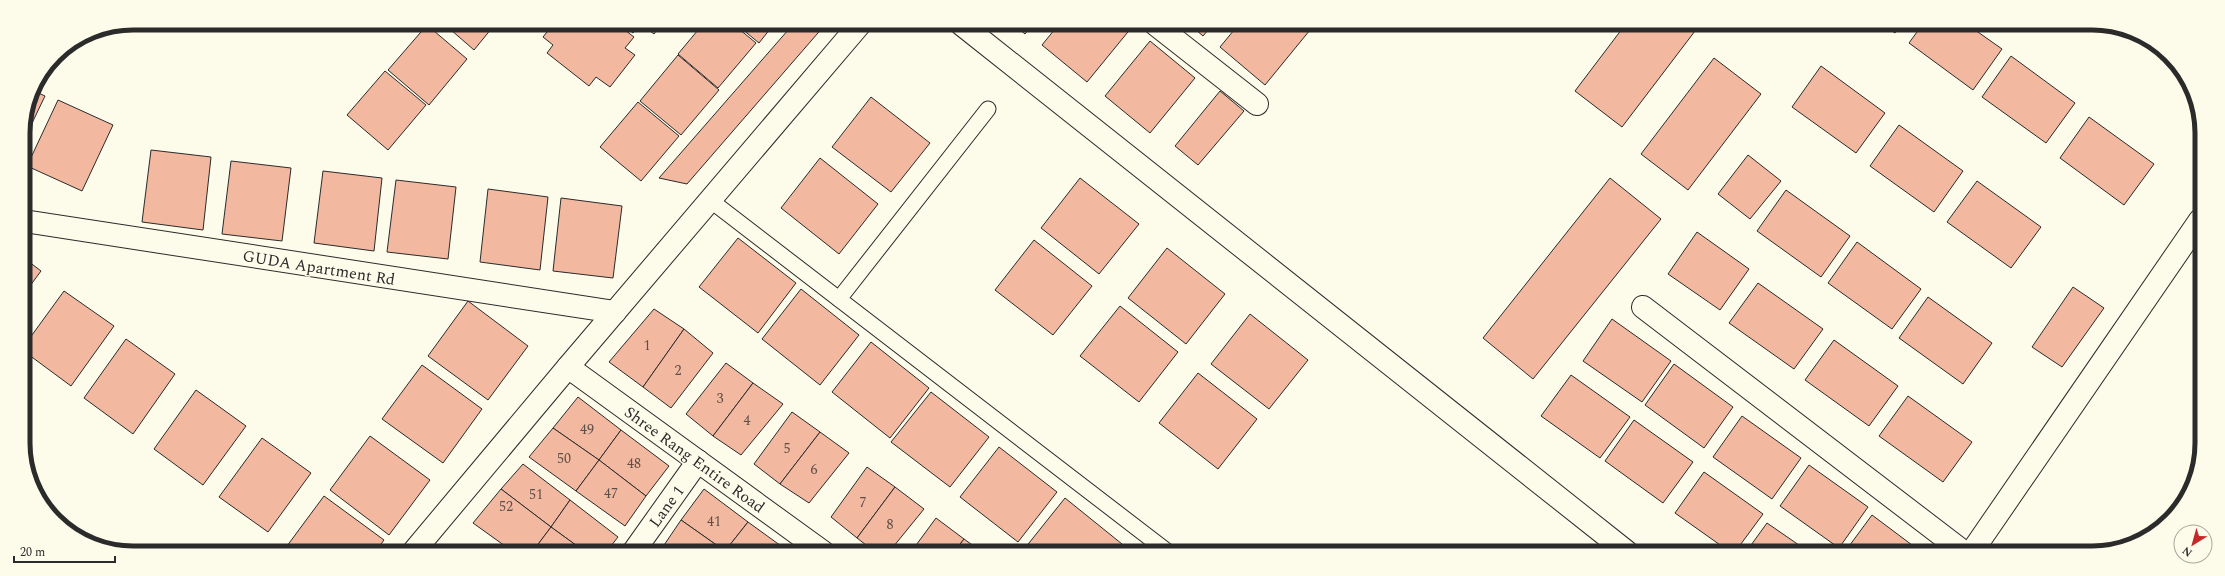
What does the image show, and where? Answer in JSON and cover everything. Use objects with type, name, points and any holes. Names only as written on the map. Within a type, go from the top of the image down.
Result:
[{"type":"street","points":[[418,546],[568,367],[855,30]]},
{"type":"street","points":[[969,30],[1620,546]]},
{"type":"street","points":[[1163,30],[1256,104]]},
{"type":"street","name":"GUDA Apartment Rd","points":[[30,222],[615,312]]},
{"type":"street","points":[[1976,546],[2195,227]]},
{"type":"street","points":[[1643,307],[1956,546]]},
{"type":"street","name":"Shree Rang Entire Road","points":[[568,367],[815,546]]},
{"type":"street","name":"Lane 1","points":[[638,546],[698,462]]},
{"type":"lane","points":[[839,299],[988,109]]},
{"type":"lane","points":[[710,200],[1160,546]]},
{"type":"building","points":[[423,30],[433,30],[467,59],[429,105],[388,70]]},
{"type":"building","points":[[451,30],[490,30],[474,50]]},
{"type":"building","points":[[548,30],[625,30],[634,37],[625,48],[635,55],[610,87],[596,77],[589,86],[547,53],[553,45],[543,37]]},
{"type":"building","points":[[649,30],[657,30],[654,34]]},
{"type":"building","points":[[698,30],[740,30],[756,43],[718,88],[678,54]]},
{"type":"building","points":[[743,30],[769,30],[759,43]]},
{"type":"building","points":[[788,30],[821,30],[687,184],[659,178]]},
{"type":"building","points":[[1020,30],[1028,30],[1025,34]]},
{"type":"building","points":[[1054,30],[1130,30],[1087,82],[1042,45]]},
{"type":"building","points":[[1196,30],[1208,30],[1203,36]]},
{"type":"building","points":[[1234,30],[1310,30],[1265,85],[1220,47]]},
{"type":"building","points":[[1621,30],[1695,31],[1622,127],[1575,91]]},
{"type":"building","points":[[1918,30],[1975,30],[2002,49],[1973,90],[1909,43]]},
{"type":"building","points":[[1150,41],[1195,78],[1150,133],[1105,96]]},
{"type":"building","points":[[678,55],[719,90],[681,135],[640,101]]},
{"type":"building","points":[[2011,56],[2075,103],[2046,143],[1982,97]]},
{"type":"building","points":[[1714,58],[1761,94],[1688,190],[1641,154]]},
{"type":"building","points":[[1821,66],[1885,113],[1856,153],[1792,107]]},
{"type":"building","points":[[385,71],[426,105],[388,150],[347,115]]},
{"type":"building","points":[[1220,91],[1244,111],[1198,165],[1175,146]]},
{"type":"building","points":[[38,94],[45,96],[30,127]]},
{"type":"building","points":[[871,97],[930,143],[891,192],[832,147]]},
{"type":"building","points":[[58,100],[113,125],[82,191],[30,167],[30,160]]},
{"type":"building","points":[[638,102],[679,136],[641,181],[600,147]]},
{"type":"building","points":[[2089,117],[2154,164],[2124,205],[2060,158]]},
{"type":"building","points":[[1899,125],[1963,171],[1934,212],[1870,166]]},
{"type":"building","points":[[151,150],[211,157],[203,230],[142,222]]},
{"type":"building","points":[[1748,155],[1781,181],[1750,219],[1718,194]]},
{"type":"building","points":[[820,158],[878,204],[839,254],[781,208]]},
{"type":"building","points":[[231,161],[291,168],[282,241],[222,234]]},
{"type":"building","points":[[323,171],[382,178],[374,251],[314,243]]},
{"type":"building","points":[[1080,178],[1139,224],[1099,274],[1041,228]]},
{"type":"building","points":[[1610,178],[1661,219],[1533,379],[1483,338]]},
{"type":"building","points":[[396,180],[456,187],[448,259],[387,252]]},
{"type":"building","points":[[1977,181],[2041,227],[2011,268],[1947,222]]},
{"type":"building","points":[[488,189],[548,197],[540,270],[480,262]]},
{"type":"building","points":[[1786,190],[1850,236],[1821,277],[1757,231]]},
{"type":"building","points":[[561,198],[622,206],[613,278],[553,271]]},
{"type":"building","points":[[1697,232],[1749,269],[1720,310],[1668,274]]},
{"type":"building","points":[[738,238],[796,283],[758,333],[699,287]]},
{"type":"building","points":[[1034,240],[1092,286],[1053,335],[995,290]]},
{"type":"building","points":[[1857,242],[1921,289],[1892,329],[1828,283]]},
{"type":"building","points":[[1167,248],[1225,294],[1186,344],[1128,298]]},
{"type":"building","points":[[30,263],[41,271],[30,286]]},
{"type":"building","points":[[1758,283],[1823,329],[1794,369],[1729,323]]},
{"type":"building","points":[[2073,287],[2104,308],[2062,367],[2032,347]]},
{"type":"building","points":[[801,289],[859,335],[820,385],[762,339]]},
{"type":"building","points":[[64,291],[114,326],[71,386],[30,356],[30,338]]},
{"type":"building","points":[[1928,297],[1992,343],[1963,384],[1899,338]]},
{"type":"building","points":[[468,301],[528,346],[488,400],[428,356]]},
{"type":"building","points":[[1120,306],[1178,352],[1139,402],[1080,356]]},
{"type":"building","points":[[654,309],[684,329],[643,387],[609,362]]},
{"type":"building","points":[[1250,314],[1308,360],[1269,409],[1211,364]]},
{"type":"building","points":[[1612,319],[1671,361],[1642,402],[1583,361]]},
{"type":"building","points":[[684,329],[713,353],[671,408],[643,387]]},
{"type":"building","points":[[126,339],[175,374],[133,434],[84,398]]},
{"type":"building","points":[[1834,340],[1898,386],[1869,426],[1805,380]]},
{"type":"building","points":[[871,342],[929,388],[890,438],[832,392]]},
{"type":"building","points":[[726,363],[753,383],[713,436],[686,414]]},
{"type":"building","points":[[1674,364],[1733,407],[1704,448],[1645,405]]},
{"type":"building","points":[[422,365],[482,409],[443,463],[382,419]]},
{"type":"building","points":[[1198,373],[1257,419],[1218,469],[1159,423]]},
{"type":"building","points":[[1571,375],[1630,417],[1600,458],[1541,416]]},
{"type":"building","points":[[753,383],[783,404],[741,455],[713,436]]},
{"type":"building","points":[[196,390],[246,426],[203,485],[154,449]]},
{"type":"building","points":[[931,392],[989,437],[950,487],[891,442]]},
{"type":"building","points":[[1908,396],[1972,442],[1943,482],[1879,436]]},
{"type":"building","points":[[578,397],[621,430],[599,460],[553,428]]},
{"type":"building","points":[[792,412],[820,432],[780,484],[754,464]]},
{"type":"building","points":[[1742,416],[1801,458],[1772,499],[1713,457]]},
{"type":"building","points":[[1634,420],[1693,462],[1663,503],[1605,461]]},
{"type":"building","points":[[553,428],[599,460],[576,491],[529,457]]},
{"type":"building","points":[[621,430],[669,466],[646,496],[599,460]]},
{"type":"building","points":[[820,432],[849,453],[809,503],[780,484]]},
{"type":"building","points":[[370,436],[430,480],[389,535],[330,490]]},
{"type":"building","points":[[262,438],[311,473],[268,532],[219,497]]},
{"type":"building","points":[[999,447],[1057,492],[1018,542],[960,497]]},
{"type":"building","points":[[599,460],[646,496],[625,526],[576,491]]},
{"type":"building","points":[[523,464],[570,500],[551,527],[501,489]]},
{"type":"building","points":[[1809,465],[1868,507],[1840,546],[1836,546],[1780,506]]},
{"type":"building","points":[[867,467],[895,487],[857,538],[831,517]]},
{"type":"building","points":[[1704,472],[1763,514],[1739,546],[1722,546],[1675,513]]},
{"type":"building","points":[[895,487],[924,509],[894,546],[867,546],[857,538]]},
{"type":"building","points":[[501,489],[551,527],[537,546],[505,546],[473,523]]},
{"type":"building","points":[[704,489],[748,522],[729,546],[718,546],[681,520]]},
{"type":"building","points":[[324,496],[384,540],[380,546],[287,546]]},
{"type":"building","points":[[1065,498],[1122,544],[1120,546],[1027,546]]},
{"type":"building","points":[[570,500],[618,537],[611,546],[577,546],[551,527]]},
{"type":"building","points":[[1872,515],[1913,546],[1849,546]]},
{"type":"building","points":[[936,518],[964,539],[959,546],[915,546]]},
{"type":"building","points":[[681,520],[718,546],[663,546]]},
{"type":"building","points":[[748,522],[781,546],[729,546]]},
{"type":"building","points":[[1767,523],[1800,546],[1750,546]]},
{"type":"building","points":[[551,527],[577,546],[537,546]]},
{"type":"building","points":[[964,539],[974,546],[959,546]]}]
